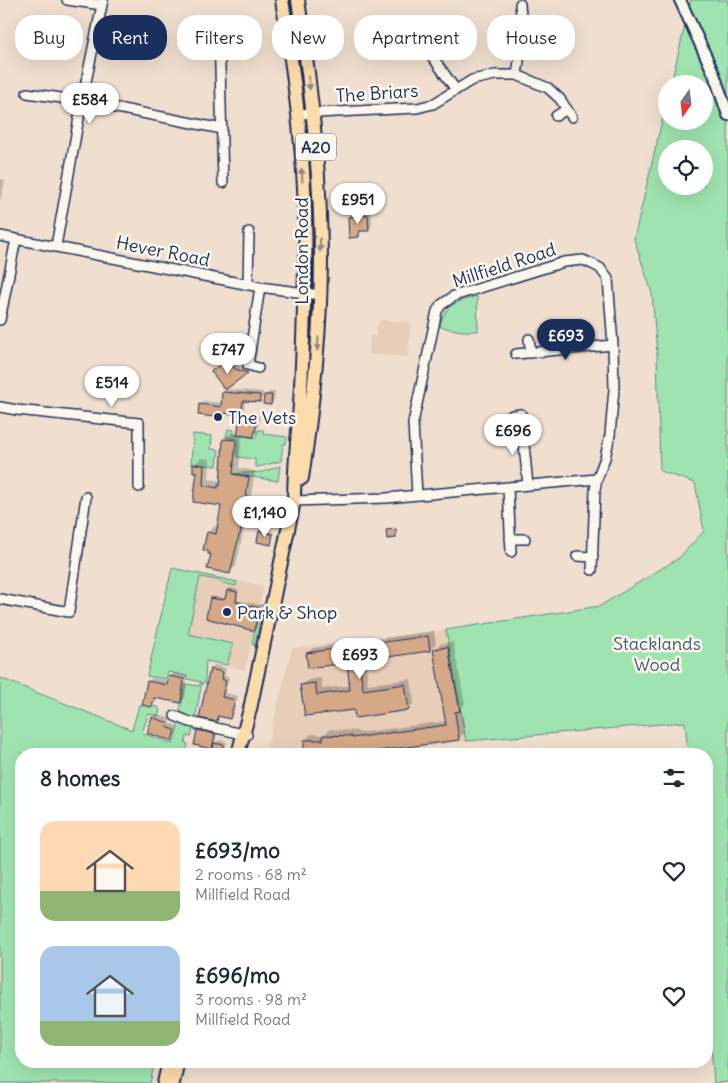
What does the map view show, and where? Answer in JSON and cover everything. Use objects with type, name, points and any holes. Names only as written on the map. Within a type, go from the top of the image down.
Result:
[{"type":"main road","name":"London Road","points":[[282,0],[297,114],[305,228],[302,372],[294,501]]},
{"type":"main road","name":"London Road","points":[[244,748],[250,709],[294,501],[302,480],[313,402],[320,295],[320,220],[313,112],[298,0]]},
{"type":"main road","name":"London Road","points":[[240,748],[245,735]]},
{"type":"main road","points":[[164,1083],[167,1068]]},
{"type":"main road","points":[[173,1083],[176,1068]]},
{"type":"street","points":[[56,246],[102,3],[67,0]]},
{"type":"street","points":[[680,0],[714,74],[728,115]]},
{"type":"street","points":[[517,75],[523,26],[520,4]]},
{"type":"street","points":[[220,60],[222,183]]},
{"type":"street","name":"The Briars","points":[[434,60],[456,90]]},
{"type":"street","name":"The Briars","points":[[297,114],[417,108],[433,104],[472,80],[495,75],[517,75],[548,88],[560,99],[572,117]]},
{"type":"street","points":[[27,93],[82,101],[222,128]]},
{"type":"street","points":[[556,116],[567,109]]},
{"type":"street","points":[[248,285],[249,232]]},
{"type":"street","name":"Hever Road","points":[[0,236],[248,285],[320,295]]},
{"type":"street","points":[[0,320],[16,239]]},
{"type":"street","name":"Millfield Road","points":[[417,495],[413,423],[437,311],[441,305],[454,296],[564,262],[583,260],[600,268],[608,279],[613,345],[614,390],[610,435],[605,458],[596,479],[592,570]]},
{"type":"street","points":[[258,368],[244,364],[260,287]]},
{"type":"street","points":[[529,339],[531,353]]},
{"type":"street","points":[[516,354],[613,345]]},
{"type":"street","points":[[0,407],[139,423],[139,486]]},
{"type":"street","points":[[512,415],[521,414],[528,485]]},
{"type":"street","points":[[294,501],[328,501],[417,495],[596,479]]},
{"type":"street","points":[[508,487],[511,552]]},
{"type":"street","points":[[0,599],[69,612],[86,497]]},
{"type":"street","points":[[510,540],[525,539]]},
{"type":"street","points":[[577,556],[592,557]]},
{"type":"street","points":[[175,716],[190,722],[245,735]]},
{"type":"shaded area","points":[[380,320],[411,322],[408,357],[369,354],[370,336],[376,336],[376,327]]},
{"type":"shaded area","points":[[172,568],[264,586],[245,670],[154,650]]},
{"type":"shaded area","points":[[446,630],[466,741],[414,748],[267,748],[292,648]]},
{"type":"green space","name":"Stacklands Wood","points":[[691,0],[728,0],[728,1082],[714,1083],[713,1068],[713,748],[687,748],[685,722],[466,741],[446,630],[600,606],[679,558],[704,531],[695,483],[660,471],[657,354],[652,293],[634,239],[660,130],[713,130],[713,75],[673,75]]},
{"type":"green space","points":[[477,296],[478,331],[462,331],[441,327],[440,324],[449,308],[458,302]]},
{"type":"green space","points":[[228,429],[234,430],[234,435],[256,438],[258,430],[263,430],[264,434],[287,437],[286,444],[283,444],[281,461],[258,467],[255,466],[255,459],[237,457],[238,439],[226,437]]},
{"type":"green space","points":[[193,434],[212,436],[211,449],[219,450],[217,466],[191,464]]},
{"type":"green space","points":[[280,466],[278,481],[233,474],[262,472]]},
{"type":"green space","points":[[172,568],[237,582],[236,586],[200,577],[188,634],[233,644],[227,665],[206,661],[205,683],[202,683],[195,719],[180,710],[186,684],[199,686],[201,682],[187,679],[187,676],[168,672],[166,679],[147,676]]},
{"type":"green space","points":[[264,604],[254,646],[252,643],[260,606]]},
{"type":"green space","points":[[0,678],[132,730],[139,705],[158,707],[160,710],[158,716],[148,715],[142,733],[173,744],[179,723],[197,728],[197,730],[193,729],[191,737],[187,736],[185,742],[188,744],[187,748],[15,748],[15,1068],[153,1068],[150,1083],[0,1083]]},
{"type":"building","points":[[368,215],[369,231],[359,231],[359,237],[349,238],[348,217]]},
{"type":"building","points":[[228,360],[235,369],[248,373],[225,390],[211,371]]},
{"type":"building","points":[[222,392],[260,395],[260,402],[243,401],[241,415],[223,413],[223,418],[198,415],[199,404],[221,407]]},
{"type":"building","points":[[264,395],[272,395],[271,405],[263,404]]},
{"type":"building","points":[[240,417],[257,420],[254,437],[237,435]]},
{"type":"building","points":[[223,439],[236,440],[233,474],[249,477],[240,535],[230,574],[207,569],[211,554],[203,550],[207,532],[216,534],[221,506],[193,502],[197,472],[193,472],[193,464],[204,465],[203,485],[218,488],[218,485],[220,486]]},
{"type":"building","points":[[396,529],[396,538],[387,539],[386,530]]},
{"type":"building","points":[[259,531],[273,534],[271,545],[257,542]]},
{"type":"building","points":[[227,590],[237,592],[236,602],[259,608],[254,631],[206,618],[210,598],[223,600]]},
{"type":"building","points":[[428,636],[430,651],[359,661],[363,690],[405,684],[409,710],[355,718],[354,710],[305,716],[300,685],[315,683],[317,695],[350,690],[347,663],[308,668],[306,653]]},
{"type":"building","points":[[448,647],[460,711],[455,712],[459,740],[400,748],[304,748],[304,740],[323,740],[323,735],[352,736],[352,738],[446,725],[433,649]]},
{"type":"building","points":[[210,669],[223,672],[222,679],[226,681],[222,697],[235,700],[230,719],[218,716],[217,722],[199,718]]},
{"type":"building","points":[[169,676],[184,679],[181,703],[154,698],[152,707],[142,705],[147,681],[167,685]]},
{"type":"building","points":[[152,717],[168,723],[167,727],[175,730],[172,741],[147,733]]},
{"type":"building","points":[[197,730],[215,734],[212,748],[194,745]]},
{"type":"building","points":[[214,743],[224,745],[223,748],[213,748]]},
{"type":"place","name":"The Vets","points":[[218,417]]},
{"type":"place","name":"Park & Shop","points":[[227,612]]}]
